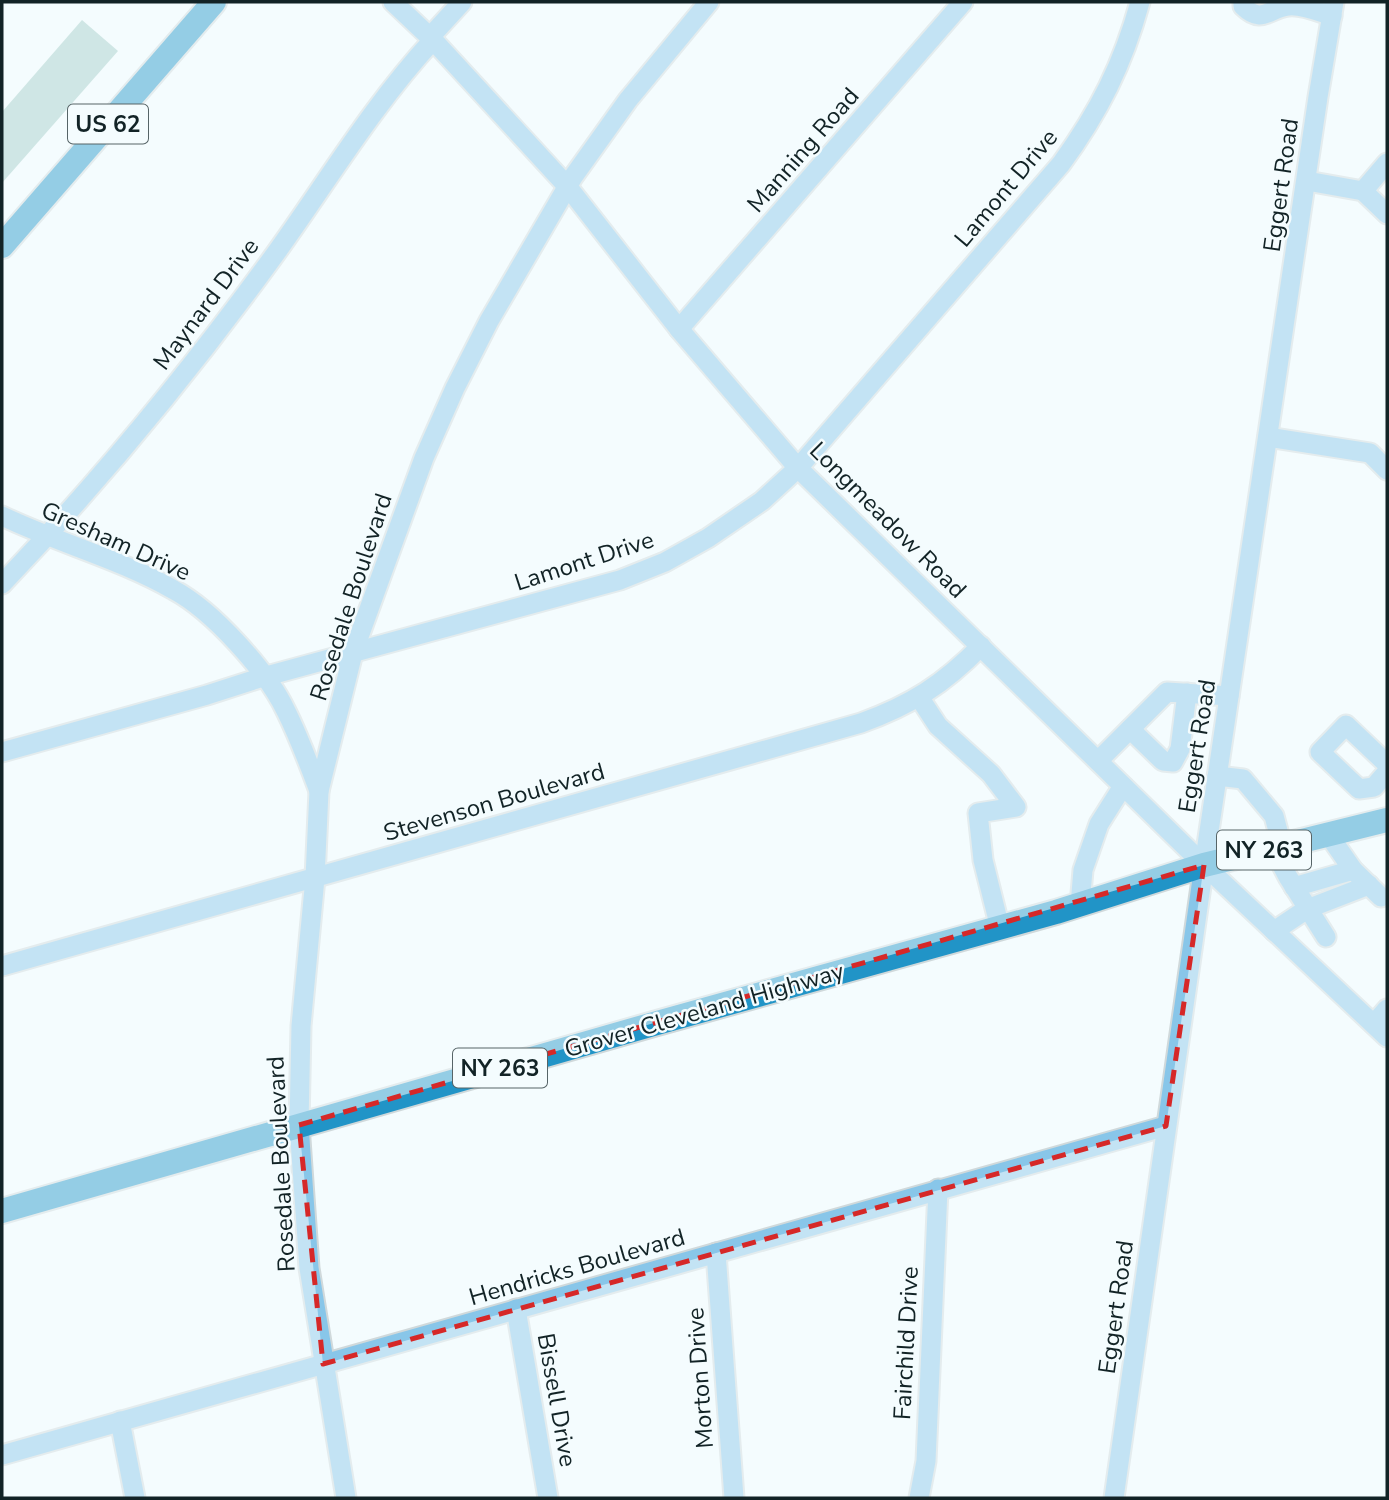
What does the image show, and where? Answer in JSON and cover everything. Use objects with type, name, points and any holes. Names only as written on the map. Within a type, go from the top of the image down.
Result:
[{"type":"main road","name":"US 62","points":[[2,246],[214,2]]},
{"type":"main road","name":"NY 263","points":[[1204,865],[1387,820]]},
{"type":"main road","name":"Grover Cleveland Highway","points":[[2,1211],[1080,905],[1204,865]]},
{"type":"street","name":"Longmeadow Road","points":[[393,2],[432,39],[568,187],[679,329],[798,468],[1204,865],[1381,1031]]},
{"type":"street","name":"Maynard Drive","points":[[2,584],[134,436],[192,363],[274,255],[382,102],[462,2]]},
{"type":"street","name":"Rosedale Boulevard","points":[[346,1498],[309,1268],[299,1125],[300,1026],[319,791],[354,653],[424,458],[454,388],[489,321],[568,187],[628,100],[709,2]]},
{"type":"street","name":"Manning Road","points":[[679,329],[963,2]]},
{"type":"street","name":"Lamont Drive","points":[[2,752],[263,677],[620,580],[665,562],[708,538],[762,501],[798,468],[1069,153],[1098,109],[1116,74],[1140,2]]},
{"type":"street","points":[[1243,2],[1243,6],[1259,16],[1289,5],[1333,9]]},
{"type":"street","name":"Eggert Road","points":[[1114,1498],[1217,776],[1333,9]]},
{"type":"street","points":[[1363,191],[1387,163]]},
{"type":"street","points":[[1307,181],[1363,191],[1387,214]]},
{"type":"street","points":[[1268,437],[1370,453],[1387,470]]},
{"type":"street","name":"Gresham Drive","points":[[2,516],[112,561],[176,591],[228,634],[285,708],[319,791]]},
{"type":"street","name":"Stevenson Boulevard","points":[[2,965],[861,723],[919,697],[955,672],[981,646]]},
{"type":"street","points":[[1098,761],[1167,692],[1229,696]]},
{"type":"street","points":[[1130,729],[1163,761],[1173,762],[1180,749],[1186,694]]},
{"type":"street","points":[[919,697],[938,726],[991,774],[1016,807],[978,813],[983,860],[1000,928]]},
{"type":"street","points":[[1387,764],[1346,725],[1320,752],[1359,789],[1374,787],[1387,772]]},
{"type":"street","points":[[1217,776],[1243,779],[1274,816],[1277,847],[1294,887],[1326,937]]},
{"type":"street","points":[[1080,905],[1083,870],[1099,824],[1123,786]]},
{"type":"street","points":[[1374,787],[1387,820]]},
{"type":"street","points":[[1274,931],[1307,909],[1375,891],[1353,870],[1328,834]]},
{"type":"street","points":[[1294,887],[1353,870]]},
{"type":"street","points":[[1381,1031],[1387,1009]]},
{"type":"street","name":"Hendricks Boulevard","points":[[2,1455],[1166,1126]]},
{"type":"street","name":"Fairchild Drive","points":[[919,1498],[926,1461],[938,1189]]},
{"type":"street","name":"Morton Drive","points":[[716,1253],[734,1498]]},
{"type":"street","name":"Bissell Drive","points":[[516,1309],[548,1498]]},
{"type":"street","points":[[120,1421],[135,1498]]},
{"type":"highlighted area","points":[[1204,865],[1166,1126],[323,1364],[299,1125]]},
{"type":"building","points":[[82,20],[118,51],[2,183],[2,112]]}]
